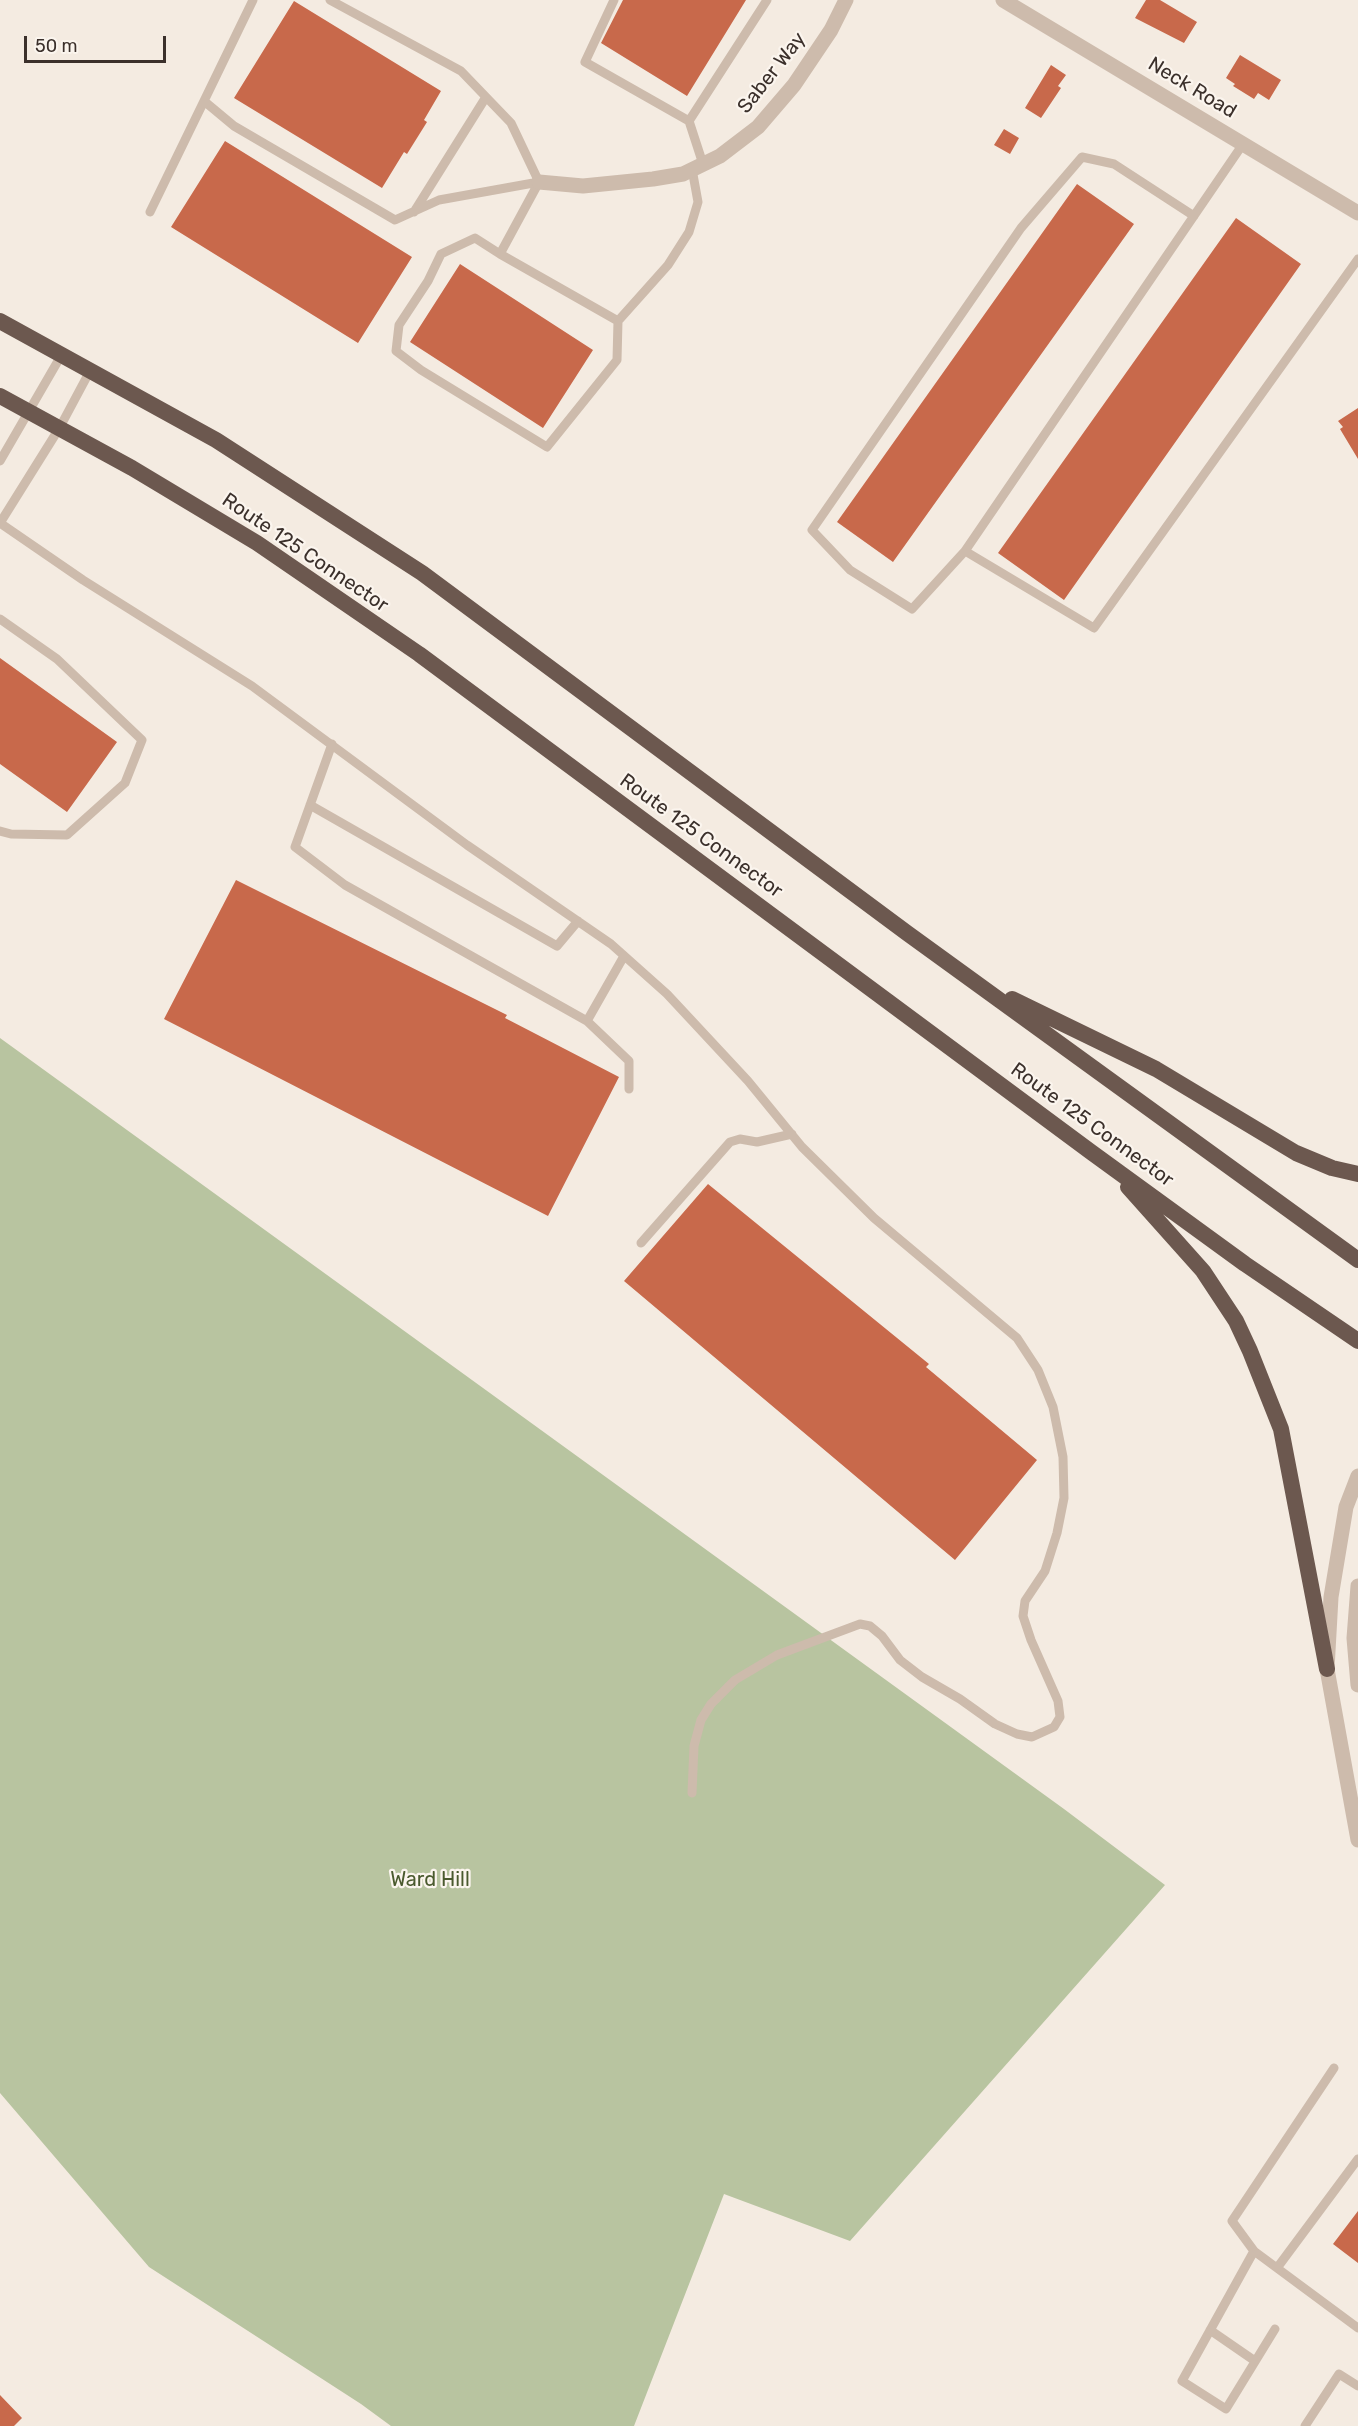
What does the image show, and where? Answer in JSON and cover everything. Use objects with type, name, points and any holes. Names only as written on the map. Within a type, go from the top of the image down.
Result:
[{"type":"highway","points":[[0,321],[91,369],[216,440],[422,573],[1358,1260]]},
{"type":"highway","name":"Route 125 Connector","points":[[0,396],[60,428],[257,543],[419,654],[1105,1162],[1245,1264],[1358,1341]]},
{"type":"highway","points":[[975,981],[1155,1069],[1296,1154],[1332,1168],[1358,1174]]},
{"type":"highway","points":[[1105,1162],[1203,1271],[1236,1321],[1250,1351],[1281,1429],[1327,1669]]},
{"type":"street","name":"Saber Way","points":[[539,182],[583,186],[653,179],[698,166],[720,156],[758,127],[794,86],[831,30],[846,0]]},
{"type":"street","name":"Neck Road","points":[[1004,0],[1358,213]]},
{"type":"street","points":[[1358,1476],[1346,1507],[1331,1597],[1327,1669],[1358,1840]]},
{"type":"street","points":[[1358,1586],[1354,1638],[1358,1685]]},
{"type":"lane","points":[[150,212],[253,0]]},
{"type":"lane","points":[[330,0],[461,71],[511,123],[539,182]]},
{"type":"lane","points":[[614,0],[585,62],[689,121]]},
{"type":"lane","points":[[618,321],[475,238],[441,254],[399,325],[396,351],[421,370],[547,447],[617,360],[618,321],[668,265],[689,232],[698,202],[698,166],[689,121],[767,0]]},
{"type":"lane","points":[[414,212],[486,97]]},
{"type":"lane","points":[[204,101],[234,126],[396,220],[439,200],[539,182]]},
{"type":"lane","points":[[1194,216],[1114,164],[1082,157],[1022,228],[812,530],[850,570],[912,609],[965,551],[1194,216],[1243,144]]},
{"type":"lane","points":[[500,254],[539,182]]},
{"type":"lane","points":[[965,551],[1094,628],[1358,259]]},
{"type":"lane","points":[[0,461],[62,354]]},
{"type":"lane","points":[[91,369],[60,428],[0,523],[83,580],[252,686],[467,845],[578,921],[624,956],[668,994],[792,1134],[874,1218],[1017,1338],[1038,1370],[1053,1407],[1063,1457],[1064,1498],[1058,1533],[1045,1571],[1025,1601],[1023,1616],[1030,1640],[1055,1690],[1060,1717],[1054,1727],[1032,1737],[1017,1734],[995,1724],[960,1699],[922,1677],[900,1659],[882,1636],[870,1626],[860,1624],[777,1655],[735,1680],[711,1704],[701,1720],[694,1746],[692,1793]]},
{"type":"lane","points":[[0,619],[57,658],[142,740],[125,783],[68,835],[11,834],[0,831]]},
{"type":"lane","points":[[332,744],[295,847],[345,885],[587,1021],[629,1061],[629,1089]]},
{"type":"lane","points":[[310,805],[557,946],[578,921]]},
{"type":"lane","points":[[587,1021],[624,956]]},
{"type":"lane","points":[[641,1243],[730,1143],[740,1139],[757,1142],[792,1134]]},
{"type":"lane","points":[[1334,2068],[1232,2221],[1254,2251],[1358,2328]]},
{"type":"lane","points":[[1277,2268],[1358,2159]]},
{"type":"lane","points":[[1254,2251],[1182,2381],[1226,2409],[1275,2329]]},
{"type":"lane","points":[[1210,2330],[1255,2361]]},
{"type":"lane","points":[[1305,2426],[1339,2374],[1358,2386]]},
{"type":"green space","name":"Ward Hill","points":[[0,1038],[1064,1809],[1165,1885],[850,2241],[724,2194],[634,2426],[391,2426],[361,2404],[149,2267],[0,2093]]},
{"type":"building","points":[[623,0],[746,0],[687,96],[601,43]]},
{"type":"building","points":[[1146,0],[1160,0],[1197,22],[1184,43],[1135,18]]},
{"type":"building","points":[[294,1],[441,91],[424,120],[427,122],[407,154],[404,152],[382,188],[234,98]]},
{"type":"building","points":[[1240,55],[1281,80],[1269,100],[1258,93],[1254,99],[1233,86],[1235,84],[1226,78]]},
{"type":"building","points":[[1051,65],[1066,75],[1058,86],[1061,88],[1041,118],[1025,108]]},
{"type":"building","points":[[1004,129],[1019,138],[1010,154],[994,145]]},
{"type":"building","points":[[225,141],[412,257],[358,343],[171,227]]},
{"type":"building","points":[[1077,184],[1134,224],[893,562],[837,522]]},
{"type":"building","points":[[1236,218],[1301,264],[1064,600],[998,553]]},
{"type":"building","points":[[460,264],[593,350],[543,428],[410,342]]},
{"type":"building","points":[[1358,408],[1358,459],[1340,429],[1343,427],[1338,421]]},
{"type":"building","points":[[0,658],[117,742],[67,812],[0,764]]},
{"type":"building","points":[[236,880],[507,1015],[505,1018],[619,1077],[548,1216],[164,1019]]},
{"type":"building","points":[[708,1184],[929,1364],[926,1367],[1037,1460],[955,1560],[624,1281]]},
{"type":"building","points":[[1358,2211],[1358,2263],[1333,2244]]},
{"type":"building","points":[[0,2395],[22,2418],[14,2426],[0,2426]]}]
